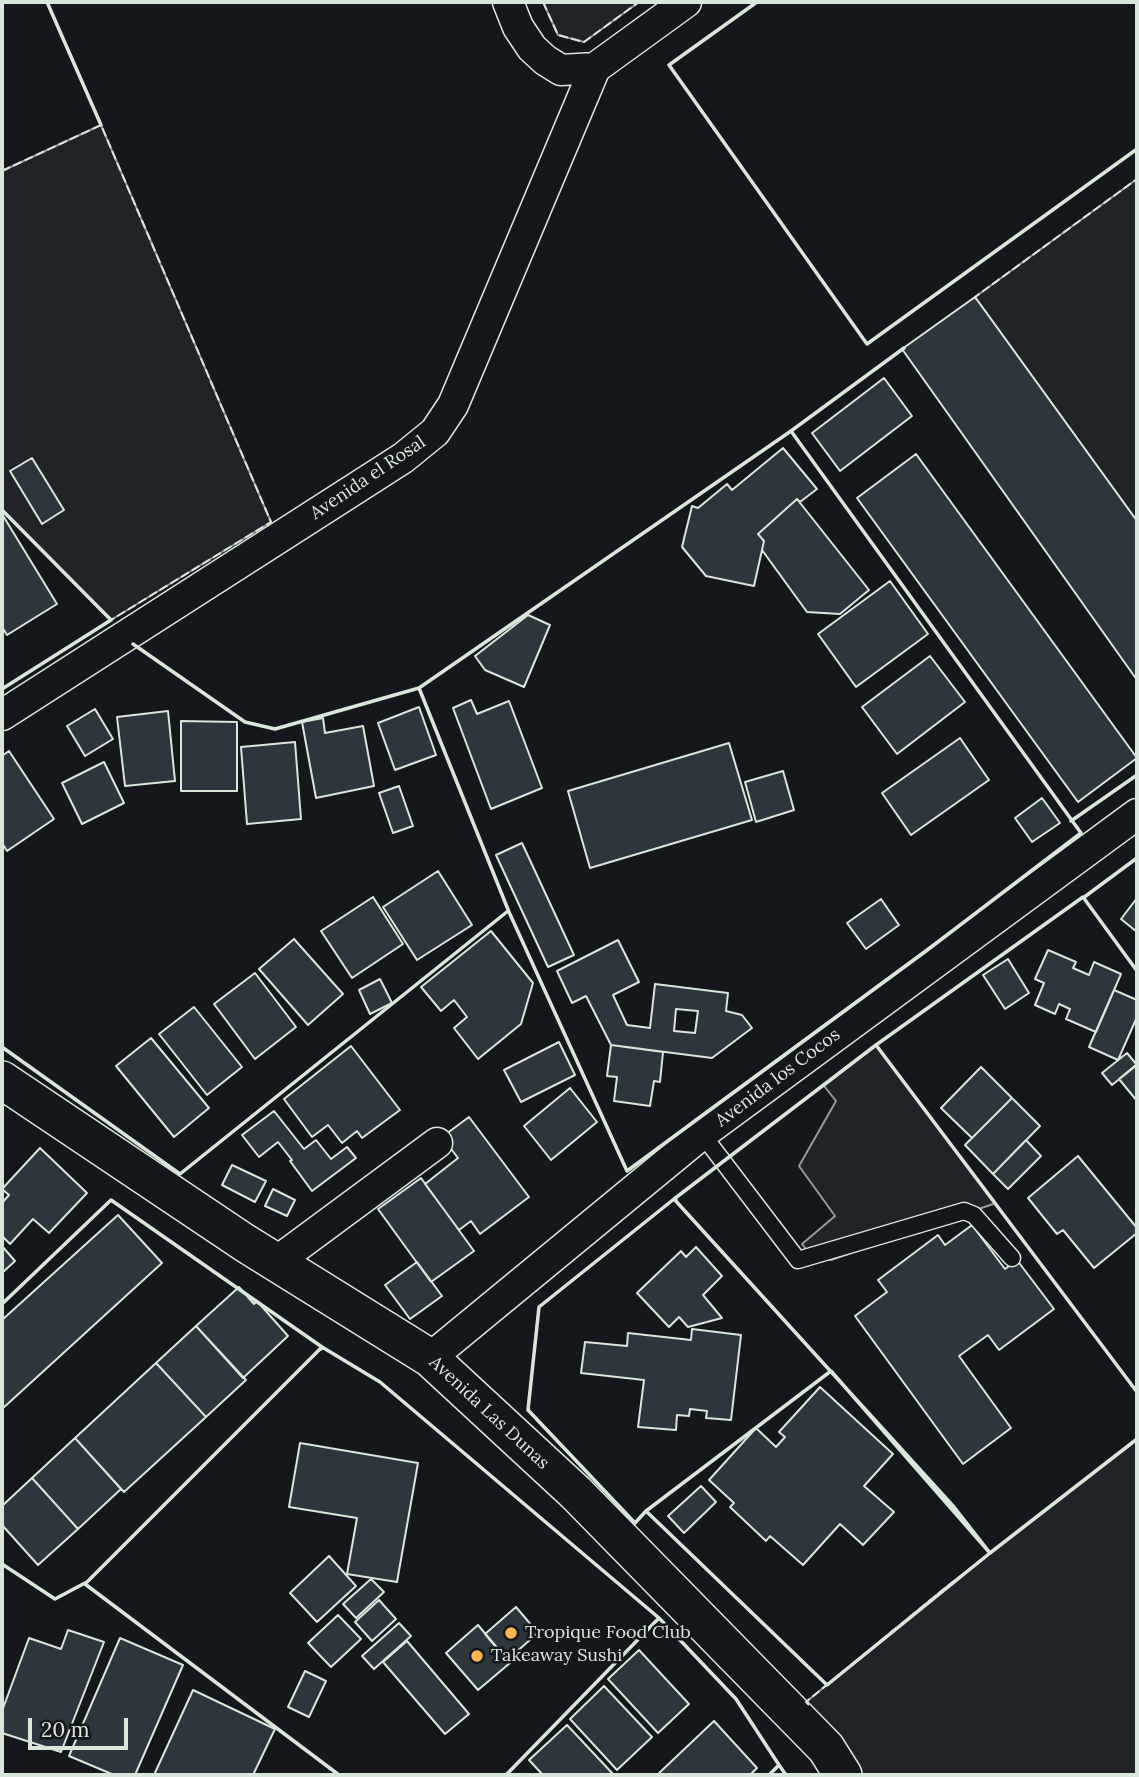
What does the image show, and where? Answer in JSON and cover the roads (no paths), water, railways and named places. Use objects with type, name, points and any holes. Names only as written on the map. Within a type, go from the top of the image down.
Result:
[{"type":"street","points":[[508,2],[518,27],[532,48],[561,70],[595,68],[686,2]]},
{"type":"street","name":"Avenida el Rosal","points":[[2,715],[403,458],[435,432],[453,405],[595,68]]},
{"type":"street","name":"Avenida los Cocos","points":[[430,1357],[702,1134],[1137,814]]},
{"type":"street","name":"Avenida Las Dunas","points":[[2,1080],[276,1262],[430,1357],[576,1493],[826,1748],[843,1775]]},
{"type":"street","points":[[276,1262],[437,1143]]},
{"type":"lane","points":[[702,1134],[798,1260],[964,1211],[974,1215],[1013,1258]]},
{"type":"place","name":"Tropique Food Club","points":[[511,1633]]},
{"type":"place","name":"Takeaway Sushi","points":[[477,1656]]}]
